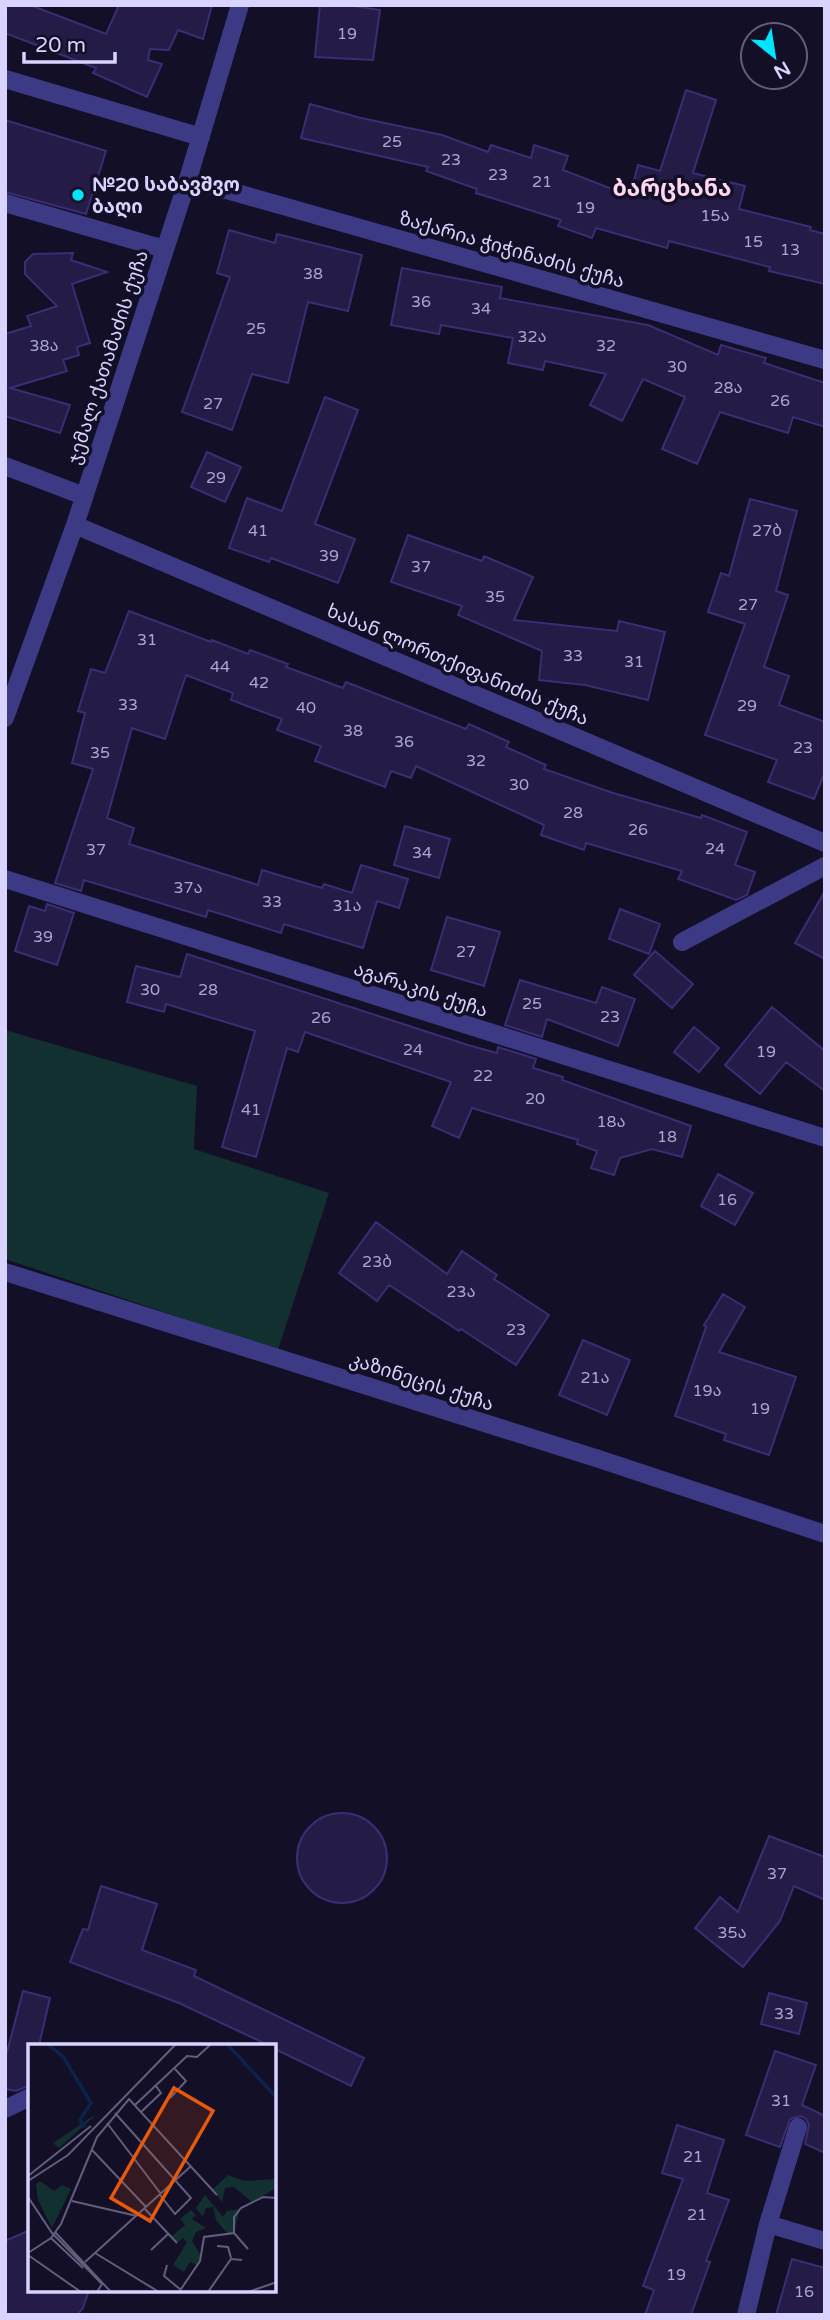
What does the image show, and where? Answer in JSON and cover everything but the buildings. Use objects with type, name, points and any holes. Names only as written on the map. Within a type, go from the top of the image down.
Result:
[{"type":"street","name":"ჯემალ ქათამაძის ქუჩა","points":[[5,718],[75,524],[188,179],[240,5]]},
{"type":"street","points":[[5,79],[201,137]]},
{"type":"street","name":"ზაქარია ჭიჭინაძის ქუჩა","points":[[188,179],[825,360]]},
{"type":"street","points":[[5,203],[164,249]]},
{"type":"street","points":[[5,466],[84,496]]},
{"type":"street","name":"ხასან ლორთქიფანიძის ქუჩა","points":[[75,524],[825,843]]},
{"type":"street","points":[[682,942],[825,866]]},
{"type":"street","name":"აგარაკის ქუჩა","points":[[5,879],[825,1138]]},
{"type":"street","name":"კაზინეცის ქუჩა","points":[[5,1272],[599,1459],[825,1534]]},
{"type":"street","points":[[5,2109],[28,2097]]},
{"type":"street","points":[[746,2315],[768,2224],[798,2127]]},
{"type":"street","points":[[768,2224],[825,2241]]},
{"type":"green space","points":[[5,1030],[197,1086],[194,1149],[329,1193],[278,1350],[5,1259]]},
{"type":"place","name":"№20 საბავშვო ბაღი","points":[[78,195]]},
{"type":"district","name":"ბარცხანა","points":[[672,188]]}]
